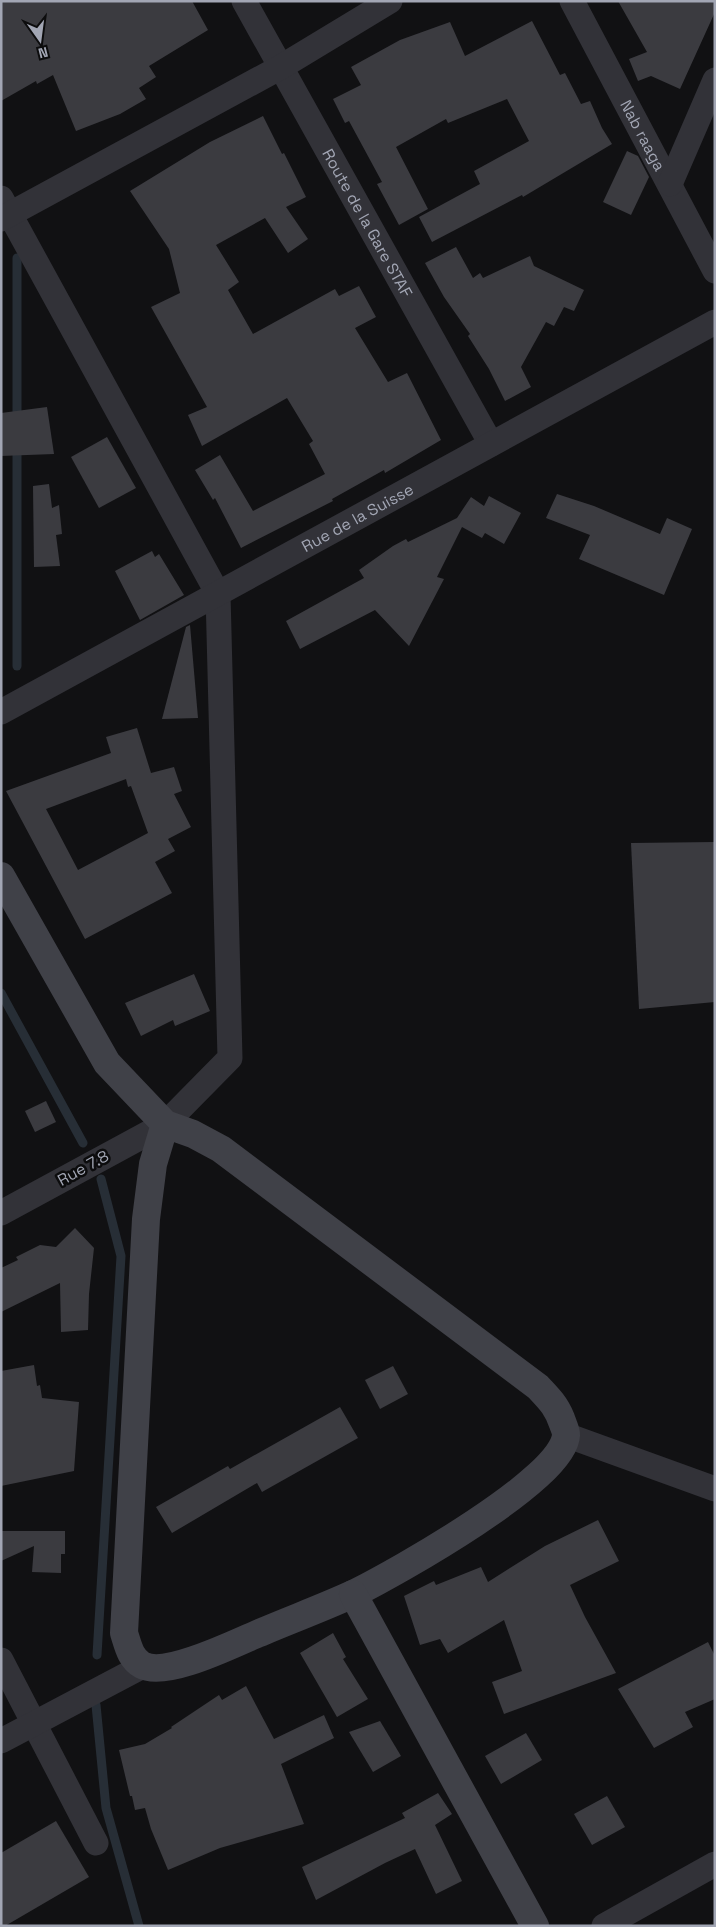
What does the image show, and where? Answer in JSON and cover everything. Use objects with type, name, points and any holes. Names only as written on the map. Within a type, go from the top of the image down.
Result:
[{"type":"street","name":"Route de la Gare STAF","points":[[244,1],[491,444]]},
{"type":"street","points":[[218,594],[4,210],[280,67],[390,1]]},
{"type":"street","name":"Nab raaga","points":[[572,1],[715,271]]},
{"type":"street","points":[[670,184],[715,80]]},
{"type":"street","name":"Rue de la Suisse","points":[[1,712],[715,322]]},
{"type":"street","name":"Rue 7.8","points":[[1,1213],[165,1124],[230,1058],[218,594]]},
{"type":"street","points":[[1,876],[107,1063],[165,1124],[193,1134],[221,1149],[538,1387],[559,1410],[566,1435],[556,1457],[536,1477],[494,1509],[417,1560],[353,1594],[196,1659],[166,1668],[143,1666],[1,1741]]},
{"type":"street","points":[[143,1666],[130,1654],[124,1633],[146,1219],[153,1164],[165,1124]]},
{"type":"street","points":[[566,1435],[715,1490]]},
{"type":"street","points":[[353,1594],[535,1926]]},
{"type":"street","points":[[1,1660],[96,1842]]},
{"type":"street","points":[[604,1926],[715,1864]]},
{"type":"building","points":[[1,1],[192,1],[208,30],[149,66],[156,77],[139,88],[146,99],[120,114],[76,131],[53,75],[37,84],[36,81],[1,101]]},
{"type":"building","points":[[618,1],[715,1],[715,12],[680,89],[651,76],[638,81],[629,59],[647,52]]},
{"type":"building","points":[[532,21],[560,75],[565,73],[581,104],[590,101],[602,128],[612,144],[523,197],[522,195],[432,242],[419,217],[480,184],[474,171],[529,141],[507,99],[448,123],[446,119],[396,147],[428,209],[399,225],[377,184],[382,182],[349,121],[345,123],[333,99],[361,85],[351,67],[400,40],[450,22],[465,56]]},
{"type":"building","points":[[263,116],[306,197],[286,207],[308,239],[288,253],[265,218],[216,245],[239,282],[228,290],[253,334],[335,289],[339,296],[359,286],[376,317],[355,328],[388,382],[407,373],[441,440],[385,473],[384,470],[332,499],[333,501],[241,548],[215,498],[213,500],[195,470],[220,455],[253,511],[325,474],[309,444],[313,441],[287,398],[202,446],[188,415],[207,407],[151,307],[180,293],[169,249],[130,191],[210,142]]},
{"type":"building","points":[[627,151],[638,156],[649,177],[631,215],[603,202]]},
{"type":"building","points":[[456,247],[473,278],[480,273],[483,278],[530,256],[534,266],[584,290],[574,311],[564,307],[554,326],[546,322],[521,367],[531,387],[505,401],[489,369],[468,336],[470,334],[444,297],[425,263]]},
{"type":"building","points":[[47,407],[54,454],[1,456],[1,413]]},
{"type":"building","points":[[107,437],[136,488],[99,508],[71,457]]},
{"type":"building","points":[[49,484],[52,508],[59,505],[62,534],[56,535],[60,566],[34,567],[33,486]]},
{"type":"building","points":[[557,494],[594,506],[660,534],[667,518],[692,529],[664,595],[579,559],[590,535],[546,518]]},
{"type":"building","points":[[489,496],[521,513],[504,544],[485,533],[482,538],[462,527],[437,577],[444,579],[409,646],[375,610],[300,649],[286,621],[364,578],[359,570],[393,546],[406,539],[408,542],[457,518],[471,497],[484,506]]},
{"type":"building","points":[[152,551],[155,557],[159,554],[184,595],[140,620],[115,571]]},
{"type":"building","points":[[190,625],[198,718],[162,719],[186,627]]},
{"type":"building","points":[[137,728],[151,773],[174,767],[182,791],[174,794],[191,827],[168,839],[175,851],[155,862],[172,893],[85,939],[6,791],[111,753],[106,737]],"holes":[[[126,779],[128,787],[131,786],[148,833],[78,870],[46,809]]]},
{"type":"building","points":[[715,842],[715,1002],[639,1009],[631,843]]},
{"type":"building","points":[[194,974],[210,1011],[175,1026],[173,1020],[141,1036],[125,1003]]},
{"type":"building","points":[[46,1101],[56,1122],[35,1132],[25,1111]]},
{"type":"building","points":[[75,1228],[94,1248],[89,1294],[88,1330],[61,1332],[60,1283],[1,1312],[1,1268],[18,1260],[16,1257],[40,1245],[56,1247]]},
{"type":"building","points":[[34,1365],[37,1386],[40,1385],[42,1398],[79,1402],[74,1471],[1,1486],[1,1371]]},
{"type":"building","points":[[393,1366],[408,1394],[380,1409],[365,1380]]},
{"type":"building","points":[[340,1407],[358,1438],[262,1492],[257,1483],[172,1533],[156,1507],[228,1466],[230,1469]]},
{"type":"building","points":[[598,1520],[619,1561],[570,1585],[585,1617],[616,1673],[504,1714],[492,1682],[522,1671],[504,1620],[448,1653],[440,1639],[420,1645],[404,1596],[434,1581],[436,1585],[481,1567],[488,1582],[545,1546]]},
{"type":"building","points":[[1,1531],[65,1531],[65,1554],[61,1554],[61,1573],[32,1572],[34,1546],[1,1561]]},
{"type":"building","points":[[333,1633],[346,1657],[343,1659],[368,1699],[337,1717],[300,1653]]},
{"type":"building","points":[[708,1642],[715,1656],[715,1699],[685,1712],[693,1727],[654,1748],[618,1689]]},
{"type":"building","points":[[246,1686],[274,1739],[324,1715],[334,1738],[281,1764],[304,1824],[220,1848],[168,1870],[151,1829],[145,1808],[135,1810],[119,1750],[145,1744],[172,1728],[219,1695],[222,1700]]},
{"type":"building","points":[[380,1721],[401,1756],[373,1772],[349,1732]]},
{"type":"building","points":[[526,1733],[542,1760],[501,1784],[485,1756]]},
{"type":"building","points":[[438,1793],[452,1814],[435,1825],[462,1881],[436,1894],[415,1849],[316,1900],[302,1867],[405,1818],[402,1813]]},
{"type":"building","points":[[607,1796],[625,1827],[592,1845],[574,1814]]},
{"type":"building","points":[[56,1821],[89,1877],[5,1926],[1,1926],[1,1853]]},
{"type":"waterway","points":[[17,258],[17,422]]},
{"type":"waterway","points":[[17,445],[17,666]]},
{"type":"waterway","points":[[1,993],[83,1143]]},
{"type":"waterway","points":[[97,1655],[121,1256],[101,1179]]},
{"type":"waterway","points":[[96,1705],[106,1808],[139,1926]]}]
